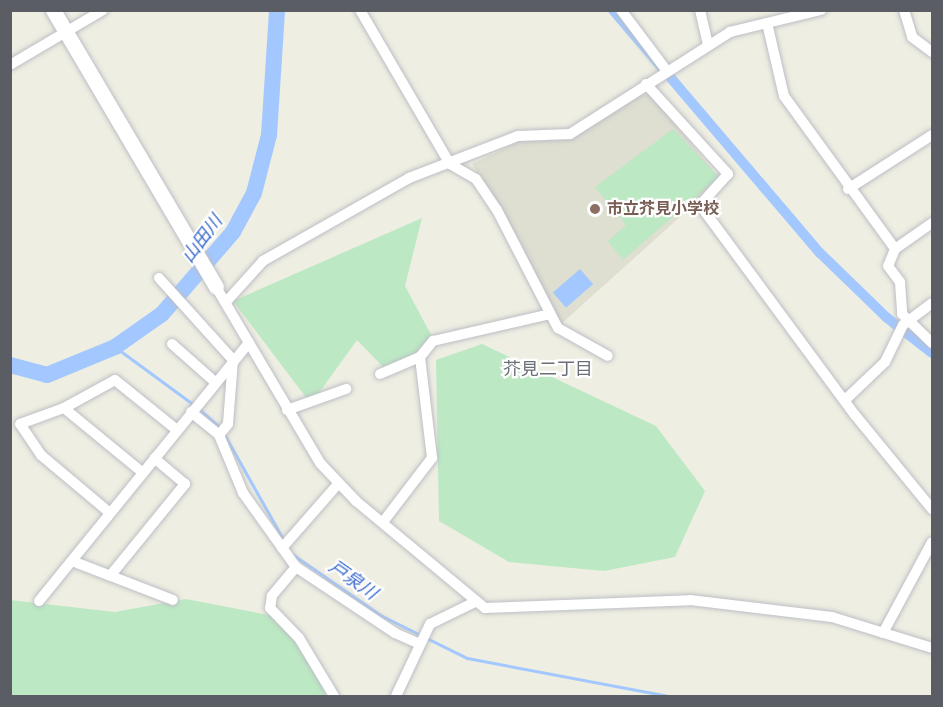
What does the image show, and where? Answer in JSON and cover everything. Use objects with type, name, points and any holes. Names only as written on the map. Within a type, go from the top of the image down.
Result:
[{"type":"street","points":[[53,10],[226,302],[287,410],[339,483],[475,602],[499,610],[690,600],[832,617],[933,648]]},
{"type":"street","points":[[10,65],[103,10]]},
{"type":"street","points":[[360,10],[450,164],[476,179],[524,257],[558,328],[608,356]]},
{"type":"street","points":[[621,10],[667,70]]},
{"type":"street","points":[[700,10],[708,45]]},
{"type":"street","points":[[226,302],[263,261],[409,178],[518,136],[570,134],[667,70],[730,32],[768,23],[791,14],[822,10]]},
{"type":"street","points":[[904,10],[912,37],[933,52]]},
{"type":"street","points":[[768,23],[784,96],[848,189],[895,249]]},
{"type":"street","points":[[646,84],[728,174],[700,205],[845,400],[933,510]]},
{"type":"street","points":[[848,189],[933,135]]},
{"type":"street","points":[[903,327],[900,282],[888,266],[895,249],[933,223]]},
{"type":"street","points":[[163,281],[233,360],[222,431],[243,493],[282,548],[296,567],[395,633],[422,638]]},
{"type":"street","points":[[845,400],[885,362],[903,327],[933,303]]},
{"type":"street","points":[[380,374],[420,357],[433,341],[454,334],[550,314]]},
{"type":"street","points":[[903,327],[933,343]]},
{"type":"street","points":[[39,601],[249,343]]},
{"type":"street","points":[[171,344],[216,382]]},
{"type":"street","points":[[383,522],[432,458],[420,357]]},
{"type":"street","points":[[110,513],[40,455],[20,424],[64,408],[115,380],[177,430]]},
{"type":"street","points":[[287,410],[346,389]]},
{"type":"street","points":[[195,407],[222,431]]},
{"type":"street","points":[[64,408],[142,472]]},
{"type":"street","points":[[110,576],[185,484],[154,458]]},
{"type":"street","points":[[282,548],[339,483]]},
{"type":"street","points":[[883,633],[933,542]]},
{"type":"street","points":[[72,561],[173,600]]},
{"type":"street","points":[[296,567],[272,596],[270,608],[299,638],[334,696]]},
{"type":"street","points":[[396,696],[430,624],[475,602]]},
{"type":"shaded area","name":"市立芥見小学校","points":[[650,94],[721,180],[561,324],[518,238],[472,164],[520,141],[568,140],[638,95]]},
{"type":"green space","points":[[673,129],[719,177],[623,260],[608,241],[626,225],[595,187]]},
{"type":"green space","points":[[422,218],[405,286],[436,344],[384,368],[357,340],[311,404],[233,301]]},
{"type":"green space","points":[[482,344],[656,426],[705,491],[675,557],[604,571],[509,562],[439,521],[436,360]]},
{"type":"green space","points":[[186,599],[274,616],[301,638],[326,696],[11,696],[10,600],[115,612]]},
{"type":"water","points":[[580,269],[593,284],[566,308],[553,293]]},
{"type":"waterway","name":"山田川","points":[[10,365],[47,375],[115,347],[162,314],[233,232],[254,193],[269,135],[277,10]]},
{"type":"waterway","points":[[613,10],[820,253],[886,317],[932,353]]},
{"type":"waterway","name":"戸泉川","points":[[115,347],[194,405]]},
{"type":"waterway","name":"戸泉川","points":[[199,409],[221,428]]},
{"type":"waterway","name":"戸泉川","points":[[224,434],[284,541]]},
{"type":"waterway","name":"戸泉川","points":[[292,554],[382,616],[467,658],[668,696]]},
{"type":"place","name":"市立芥見小学校","points":[[595,209]]},
{"type":"district","name":"芥見二丁目","points":[[548,369]]}]
